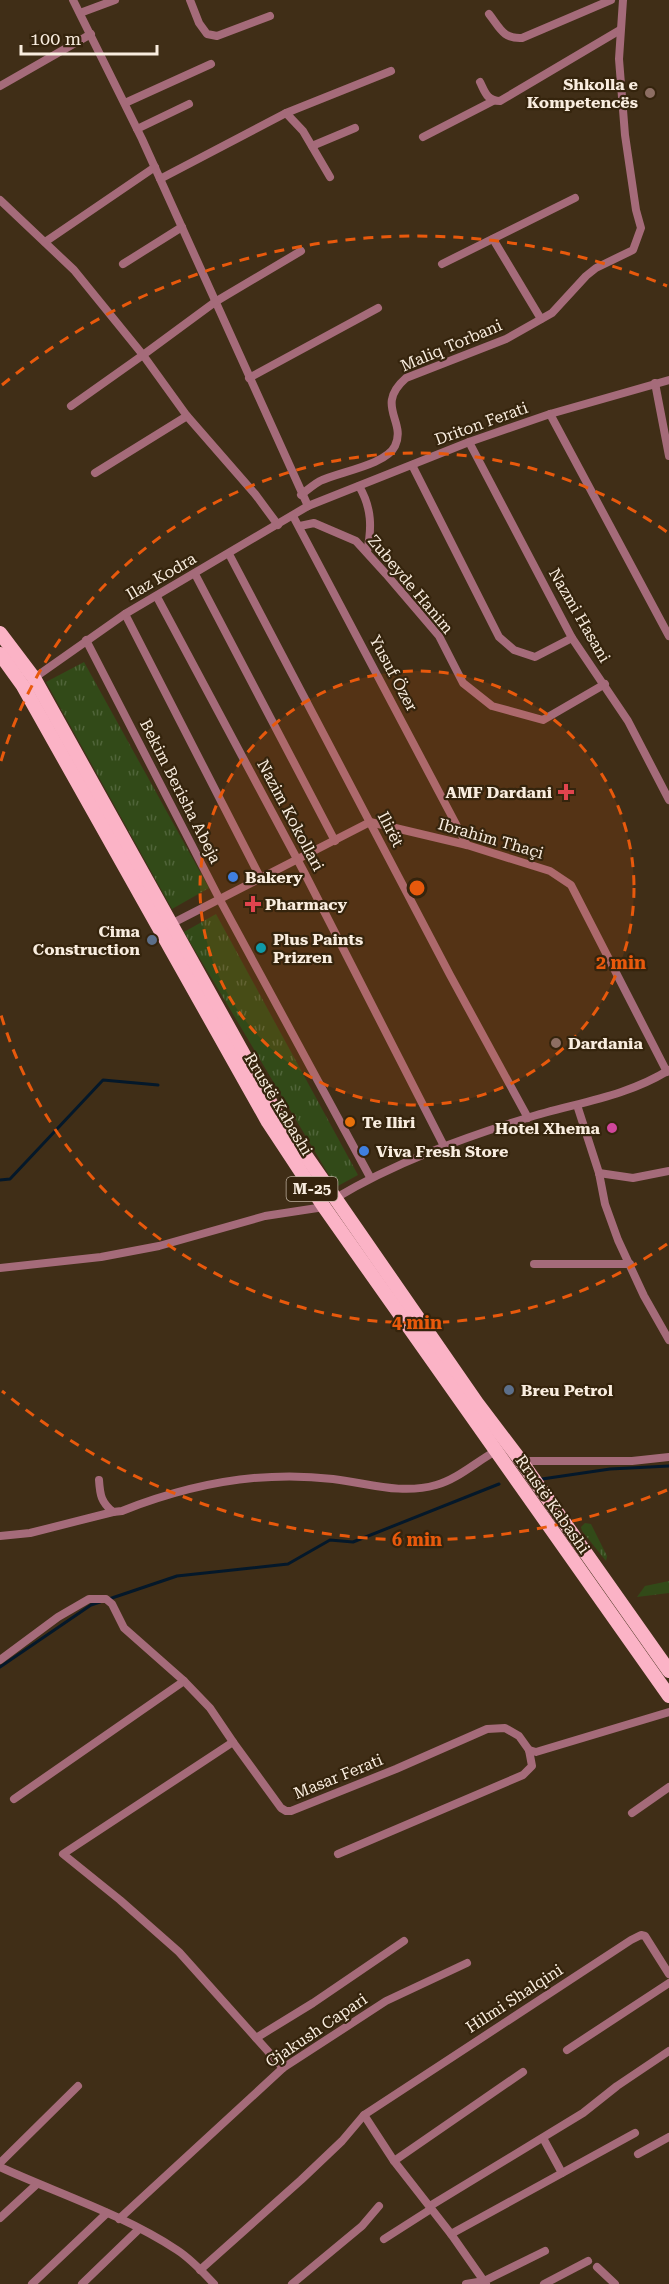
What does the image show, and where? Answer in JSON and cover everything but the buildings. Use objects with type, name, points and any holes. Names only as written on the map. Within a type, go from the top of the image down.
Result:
[{"type":"main road","name":"Rrustë Kabashi","points":[[0,633],[34,678],[166,927]]},
{"type":"main road","name":"Rrustë Kabashi","points":[[0,654],[23,686],[329,1203],[496,1450],[669,1696]]},
{"type":"main road","name":"Rrustë Kabashi","points":[[329,1203],[521,1461],[669,1671]]},
{"type":"street","points":[[73,0],[155,167],[301,495],[308,506]]},
{"type":"street","points":[[80,13],[115,0]]},
{"type":"street","points":[[190,0],[207,34],[217,36],[270,16]]},
{"type":"street","points":[[489,14],[503,33],[512,39],[522,38],[611,0]]},
{"type":"street","name":"Maliq Torbani","points":[[301,495],[320,481],[387,456],[396,446],[397,434],[390,402],[395,387],[406,378],[506,339],[552,313],[596,268],[633,250],[641,228],[636,210],[625,135],[619,59],[623,0]]},
{"type":"street","points":[[423,137],[493,101],[500,101],[620,30]]},
{"type":"street","points":[[0,86],[91,34]]},
{"type":"street","points":[[124,103],[211,64]]},
{"type":"street","points":[[160,179],[286,113],[391,70]]},
{"type":"street","points":[[480,82],[487,97],[493,101]]},
{"type":"street","points":[[137,129],[189,104]]},
{"type":"street","points":[[286,113],[303,131],[330,177]]},
{"type":"street","points":[[312,146],[355,128]]},
{"type":"street","points":[[45,242],[155,167]]},
{"type":"street","points":[[442,264],[575,198]]},
{"type":"street","points":[[0,200],[74,270],[143,355],[187,416],[255,494],[278,525]]},
{"type":"street","points":[[123,264],[182,227]]},
{"type":"street","points":[[493,239],[541,319]]},
{"type":"street","points":[[70,406],[215,302],[301,251]]},
{"type":"street","points":[[249,378],[378,308]]},
{"type":"street","name":"Driton Ferati","points":[[308,506],[469,442],[550,414],[669,380]]},
{"type":"street","points":[[655,383],[669,456]]},
{"type":"street","points":[[550,414],[669,636]]},
{"type":"street","points":[[95,473],[187,416]]},
{"type":"street","name":"Nazmi Hasani","points":[[469,442],[573,638],[628,721],[669,800]]},
{"type":"street","points":[[412,465],[499,637],[514,650],[535,657],[573,638]]},
{"type":"street","points":[[358,486],[367,500],[371,519],[367,552]]},
{"type":"street","name":"Ilaz Kodra","points":[[34,678],[125,614],[308,506]]},
{"type":"street","name":"Yusuf Özer","points":[[293,516],[466,845]]},
{"type":"street","name":"Zubeyde Hanim","points":[[300,526],[314,523],[356,541],[439,636],[463,683],[492,706],[543,720],[604,684]]},
{"type":"street","name":"Ilirët","points":[[229,554],[450,975],[528,1118]]},
{"type":"street","points":[[195,574],[335,841]]},
{"type":"street","name":"Nazim Kokollari","points":[[157,597],[298,860],[444,1146]]},
{"type":"street","points":[[125,614],[261,879]]},
{"type":"street","name":"Bekim Berisha Abeja","points":[[86,640],[220,900],[370,1177]]},
{"type":"street","points":[[166,927],[370,822]]},
{"type":"street","name":"Ibrahim Thaçi","points":[[370,822],[466,845],[550,871],[571,885],[668,1071]]},
{"type":"street","points":[[0,1268],[101,1257],[159,1246],[265,1216],[329,1203],[370,1177],[444,1146],[528,1118],[625,1092],[668,1071]]},
{"type":"street","points":[[577,1105],[599,1173],[605,1204],[618,1240],[644,1296],[669,1340]]},
{"type":"street","points":[[599,1173],[633,1178],[669,1172]]},
{"type":"street","points":[[534,1264],[630,1264]]},
{"type":"street","points":[[0,1536],[30,1533],[122,1511],[200,1485],[244,1478],[332,1479],[393,1490],[417,1489],[439,1484],[496,1450]]},
{"type":"street","points":[[521,1461],[632,1461],[669,1457]]},
{"type":"street","points":[[99,1480],[100,1498],[113,1512]]},
{"type":"street","points":[[0,1660],[58,1617],[89,1599],[106,1599],[112,1604],[124,1628],[184,1681],[210,1708],[233,1742],[63,1854],[179,1952],[283,2068]]},
{"type":"street","points":[[14,1799],[184,1681]]},
{"type":"street","points":[[338,1854],[523,1775],[532,1766],[529,1750],[536,1752],[669,1712]]},
{"type":"street","name":"Masar Ferati","points":[[233,1742],[281,1808],[286,1811],[396,1769],[487,1729],[505,1728],[519,1736],[529,1750]]},
{"type":"street","points":[[632,1813],[669,1787]]},
{"type":"street","name":"Hilmi Shalqini","points":[[364,2115],[490,2030],[638,1936],[645,1936],[669,1974]]},
{"type":"street","points":[[256,2038],[313,2003],[404,1941]]},
{"type":"street","name":"Gjakush Capari","points":[[119,2219],[283,2068],[386,2001],[468,1963]]},
{"type":"street","points":[[567,2050],[669,1983]]},
{"type":"street","points":[[384,2239],[430,2207],[583,2113],[669,2051]]},
{"type":"street","points":[[394,2161],[523,2073]]},
{"type":"street","points":[[78,2086],[0,2165],[37,2184],[72,2196],[179,2251],[214,2284]]},
{"type":"street","points":[[200,2270],[301,2180],[342,2141],[364,2115],[394,2161],[452,2234],[485,2282]]},
{"type":"street","points":[[452,2234],[635,2133]]},
{"type":"street","points":[[638,2154],[669,2137]]},
{"type":"street","points":[[543,2138],[562,2173]]},
{"type":"street","points":[[0,2218],[37,2184]]},
{"type":"street","points":[[292,2284],[362,2226],[380,2206]]},
{"type":"street","points":[[32,2284],[107,2213]]},
{"type":"street","points":[[82,2284],[139,2229]]},
{"type":"street","points":[[466,2284],[485,2282],[545,2251]]},
{"type":"street","points":[[544,2284],[588,2261]]},
{"type":"street","points":[[597,2267],[615,2284]]},
{"type":"green space","points":[[84,662],[209,888],[172,909],[46,682]]},
{"type":"green space","points":[[216,914],[358,1175],[336,1187],[184,932]]},
{"type":"green space","points":[[585,1523],[591,1524],[607,1556],[606,1561],[582,1531],[581,1527]]},
{"type":"green space","points":[[669,1581],[669,1593],[637,1597],[645,1586]]},
{"type":"waterway","points":[[0,1180],[10,1179],[103,1080],[158,1085]]},
{"type":"waterway","points":[[542,1479],[610,1469],[669,1466]]},
{"type":"waterway","points":[[109,1599],[177,1576],[288,1564],[330,1540],[353,1542],[499,1484]]},
{"type":"waterway","points":[[0,1667],[91,1605],[100,1602]]},
{"type":"place","name":"Shkolla e Kompetencës","points":[[650,93]]},
{"type":"place","name":"AMF Dardani","points":[[566,792]]},
{"type":"place","name":"Bakery","points":[[233,877]]},
{"type":"place","name":"Pharmacy","points":[[253,904]]},
{"type":"place","name":"Cima Construction","points":[[152,940]]},
{"type":"place","name":"Plus Paints Prizren","points":[[261,948]]},
{"type":"place","name":"Dardania","points":[[556,1043]]},
{"type":"place","name":"Te Iliri","points":[[350,1122]]},
{"type":"place","name":"Hotel Xhema","points":[[612,1128]]},
{"type":"place","name":"Viva Fresh Store","points":[[364,1151]]},
{"type":"place","name":"Breu Petrol","points":[[509,1390]]}]
